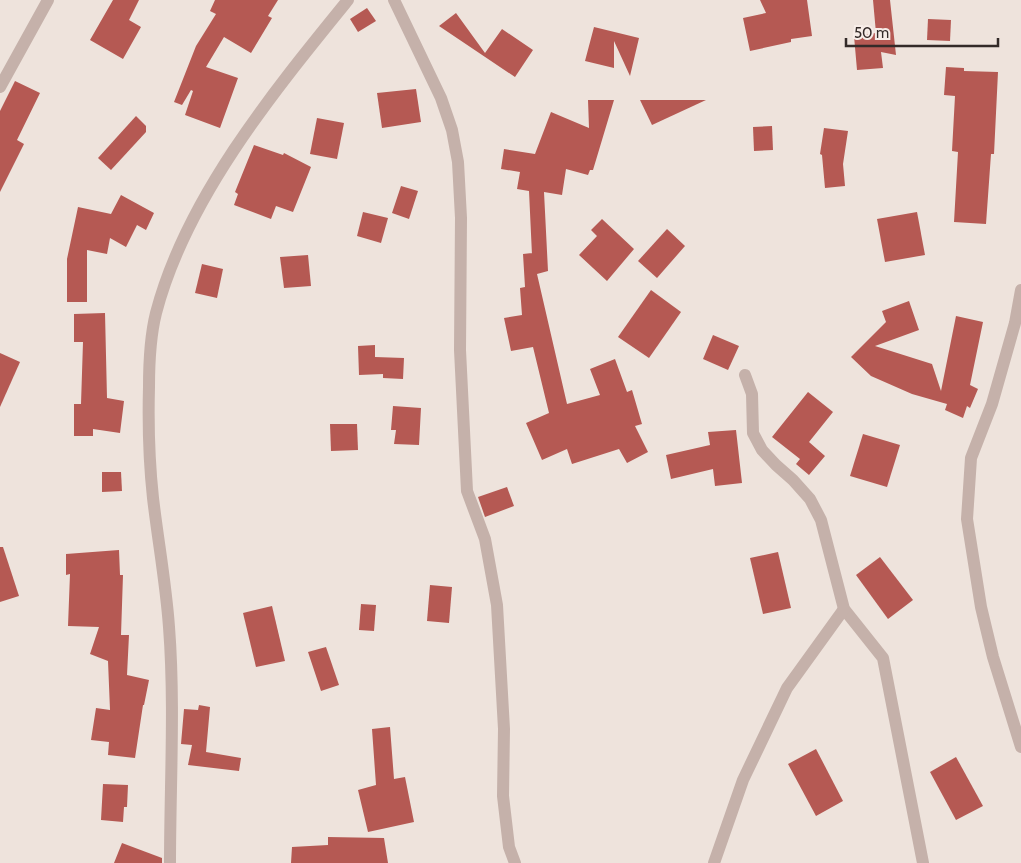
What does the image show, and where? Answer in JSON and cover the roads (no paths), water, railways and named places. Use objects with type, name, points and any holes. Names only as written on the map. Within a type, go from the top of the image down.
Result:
[{"type":"street","points":[[0,87],[48,0]]},
{"type":"street","points":[[170,863],[169,627],[153,496],[148,427],[149,364],[155,315],[170,268],[198,210],[240,138],[285,77],[348,0]]},
{"type":"street","points":[[394,0],[441,98],[452,130],[458,162],[461,218],[460,350],[467,491],[485,539],[497,606],[504,729],[503,796],[509,847],[515,863]]},
{"type":"street","points":[[1021,290],[1015,323],[992,404],[971,458],[967,519],[987,632],[1021,748]]},
{"type":"street","points":[[745,375],[752,394],[753,433],[762,450],[810,499],[821,520],[844,609],[883,658],[923,863]]},
{"type":"street","points":[[714,863],[743,780],[788,688],[844,609]]}]
